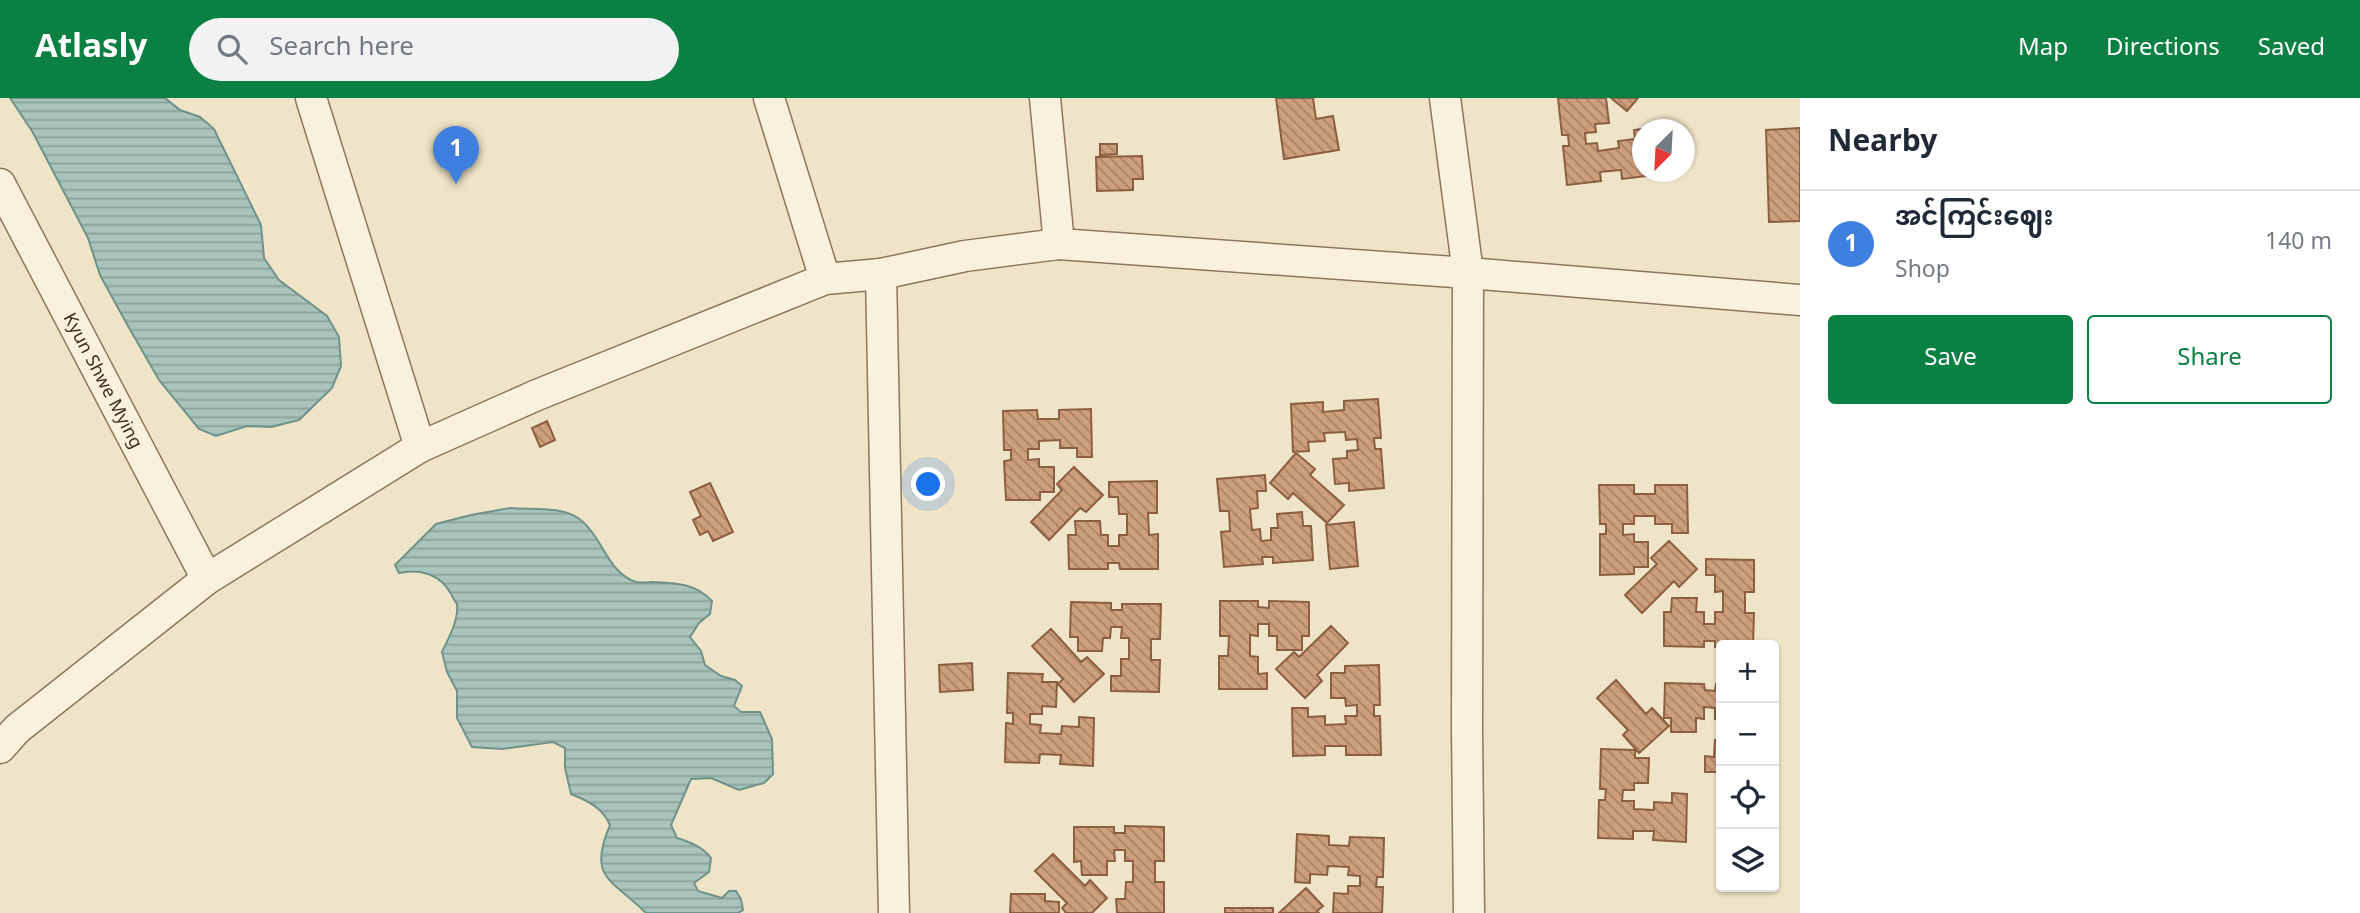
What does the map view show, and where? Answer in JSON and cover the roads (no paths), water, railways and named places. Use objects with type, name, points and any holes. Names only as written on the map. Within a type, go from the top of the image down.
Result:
[{"type":"street","points":[[311,98],[420,447]]},
{"type":"street","points":[[769,98],[825,279]]},
{"type":"street","points":[[1045,98],[1059,244]]},
{"type":"street","points":[[1445,98],[1468,273],[1469,913]]},
{"type":"street","name":"Kyun Shwe Mying","points":[[0,184],[207,579]]},
{"type":"street","points":[[0,748],[17,729],[207,579],[420,447],[537,395],[825,279],[881,274],[965,256],[1059,244],[1800,300]]},
{"type":"street","points":[[881,274],[894,913]]},
{"type":"water","points":[[10,98],[165,98],[180,110],[200,117],[214,129],[261,225],[264,258],[279,280],[327,316],[339,337],[341,366],[332,388],[299,420],[271,427],[247,426],[216,436],[199,429],[159,380],[128,326],[100,275],[88,238],[32,131]]},
{"type":"water","points":[[510,508],[558,511],[576,517],[590,529],[612,564],[627,578],[638,582],[685,585],[706,595],[712,601],[710,614],[699,623],[690,637],[701,651],[705,665],[742,686],[734,706],[741,712],[760,712],[772,739],[773,774],[764,783],[739,790],[711,778],[691,779],[671,825],[677,838],[696,845],[711,858],[709,872],[694,883],[698,891],[722,898],[729,891],[736,891],[743,910],[738,913],[646,913],[614,884],[602,868],[601,857],[610,825],[599,809],[571,794],[565,768],[565,748],[553,742],[502,749],[472,747],[457,718],[457,691],[447,672],[442,652],[455,623],[457,604],[447,587],[430,574],[399,573],[395,565],[436,524]]},
{"type":"place","name":"အင်ကြင်းဈေး","points":[[456,184]]}]
